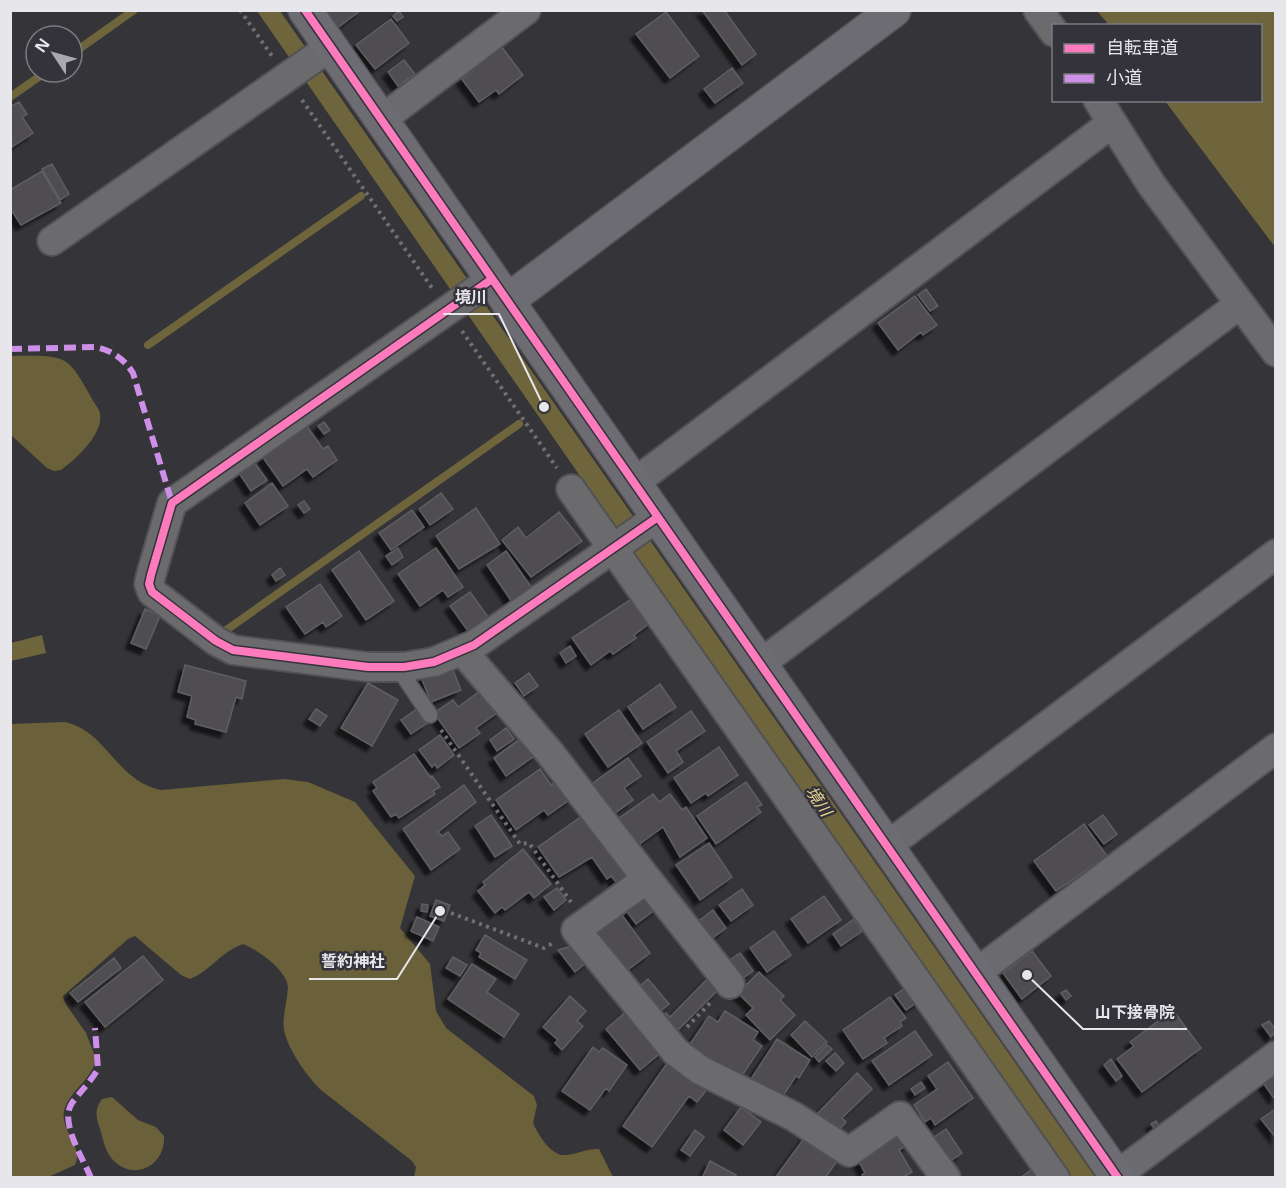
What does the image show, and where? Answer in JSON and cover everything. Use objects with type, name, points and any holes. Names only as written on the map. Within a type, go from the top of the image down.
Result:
[{"type":"street","points":[[304,10],[324,51],[381,120],[493,289],[634,483],[651,521],[760,664],[1118,1176],[1275,1056]]},
{"type":"street","points":[[381,120],[526,10]]},
{"type":"street","points":[[651,521],[466,649],[434,662],[404,667],[369,668],[233,650],[216,641],[158,599],[149,584],[172,503],[451,308],[493,289],[894,10]]},
{"type":"street","points":[[1038,10],[1052,31]]},
{"type":"street","points":[[52,241],[324,51]]},
{"type":"street","points":[[634,483],[1105,112],[1151,184],[1275,352]]},
{"type":"street","points":[[760,664],[1240,304]]},
{"type":"street","points":[[571,489],[617,545],[1055,1178]]},
{"type":"street","points":[[887,846],[1275,554]]},
{"type":"street","points":[[466,649],[471,661],[550,753],[730,984]]},
{"type":"street","points":[[976,974],[1275,748]]},
{"type":"street","points":[[647,879],[581,927],[669,1044],[700,1070],[793,1116],[849,1152],[900,1116],[946,1178]]},
{"type":"lane","points":[[404,667],[405,678],[430,715]]},
{"type":"path","points":[[240,10],[290,75],[451,308],[571,489]]},
{"type":"path","points":[[430,715],[520,844],[529,843],[581,927],[544,948],[451,913]]},
{"type":"path","points":[[669,1044],[730,984]]},
{"type":"shaded area","points":[[11,356],[47,356],[67,362],[74,369],[99,410],[99,427],[95,435],[75,459],[61,470],[54,471],[47,468],[11,435]]},
{"type":"shaded area","points":[[65,722],[91,735],[133,777],[161,790],[284,779],[308,782],[355,802],[415,876],[400,928],[430,964],[436,1011],[446,1028],[534,1096],[537,1105],[533,1123],[550,1149],[560,1155],[566,1155],[599,1149],[613,1177],[414,1177],[416,1167],[412,1161],[321,1090],[299,1062],[284,1030],[288,988],[287,981],[278,968],[243,944],[229,951],[190,979],[181,975],[135,936],[128,939],[63,996],[65,1003],[86,1033],[96,1059],[90,1073],[71,1097],[64,1111],[65,1125],[77,1152],[75,1165],[48,1177],[11,1177],[11,724]]},
{"type":"shaded area","points":[[112,1097],[138,1120],[156,1127],[164,1136],[160,1155],[147,1167],[130,1170],[121,1166],[112,1159],[104,1145],[97,1114],[98,1107],[102,1099]]},
{"type":"water","points":[[257,11],[280,11],[1095,1177],[1067,1177]]},
{"type":"water","points":[[1097,11],[1275,11],[1275,247],[1166,102],[1262,102],[1262,24],[1108,24]]},
{"type":"water","points":[[42,635],[46,653],[11,661],[11,643]]},
{"type":"building","points":[[322,10],[361,10],[336,29]]},
{"type":"building","points":[[702,10],[724,10],[756,54],[742,65]]},
{"type":"building","points":[[399,11],[403,17],[397,21],[393,16]]},
{"type":"building","points":[[666,12],[699,56],[670,78],[636,34]]},
{"type":"building","points":[[391,19],[409,43],[375,69],[356,45]]},
{"type":"building","points":[[501,46],[523,75],[499,94],[496,90],[479,102],[462,79]]},
{"type":"building","points":[[404,60],[415,74],[398,86],[388,72]]},
{"type":"building","points":[[732,68],[743,83],[715,103],[704,89]]},
{"type":"building","points":[[19,102],[27,114],[22,117],[33,133],[12,147],[10,107]]},
{"type":"building","points":[[52,164],[69,194],[60,200],[42,169]]},
{"type":"building","points":[[42,171],[61,203],[21,225],[10,208],[10,190]]},
{"type":"building","points":[[926,289],[938,306],[930,311],[918,295]]},
{"type":"building","points":[[915,296],[937,325],[923,335],[921,332],[898,350],[878,323]]},
{"type":"building","points":[[324,422],[330,430],[324,434],[318,426]]},
{"type":"building","points":[[306,425],[323,449],[328,446],[337,460],[313,477],[307,469],[283,486],[262,456]]},
{"type":"building","points":[[254,462],[267,480],[251,491],[239,473]]},
{"type":"building","points":[[272,483],[288,506],[260,525],[245,503]]},
{"type":"building","points":[[441,493],[453,509],[430,525],[419,509]]},
{"type":"building","points":[[304,501],[310,509],[304,513],[298,505]]},
{"type":"building","points":[[476,508],[500,544],[459,569],[436,536]]},
{"type":"building","points":[[412,510],[424,527],[391,550],[379,533]]},
{"type":"building","points":[[559,512],[582,541],[531,577],[502,540],[518,527],[526,538]]},
{"type":"building","points":[[398,548],[403,557],[392,565],[386,556]]},
{"type":"building","points":[[436,548],[463,587],[448,597],[443,590],[420,606],[398,574]]},
{"type":"building","points":[[359,551],[394,601],[366,620],[332,570]]},
{"type":"building","points":[[506,551],[534,591],[514,605],[487,565]]},
{"type":"building","points":[[280,568],[285,575],[276,581],[272,575]]},
{"type":"building","points":[[320,584],[342,616],[326,627],[323,622],[305,634],[286,607]]},
{"type":"building","points":[[470,592],[491,621],[471,635],[450,606]]},
{"type":"building","points":[[636,596],[653,621],[634,635],[636,638],[613,654],[610,651],[591,665],[572,638]]},
{"type":"building","points":[[145,609],[160,616],[146,649],[131,643]]},
{"type":"building","points":[[570,646],[576,656],[566,663],[560,653]]},
{"type":"building","points":[[185,665],[246,681],[242,699],[236,697],[226,732],[195,724],[196,720],[187,717],[192,696],[178,692]]},
{"type":"building","points":[[451,665],[461,690],[431,702],[421,677]]},
{"type":"building","points":[[529,673],[538,686],[524,696],[515,683]]},
{"type":"building","points":[[368,683],[398,700],[372,746],[341,728]]},
{"type":"building","points":[[660,684],[676,707],[643,729],[628,707]]},
{"type":"building","points":[[484,688],[501,710],[476,728],[480,733],[459,748],[434,713],[453,700],[458,707]]},
{"type":"building","points":[[316,709],[327,716],[320,726],[309,719]]},
{"type":"building","points":[[417,709],[427,723],[411,734],[401,720]]},
{"type":"building","points":[[619,710],[642,743],[608,767],[585,734]]},
{"type":"building","points":[[691,711],[705,731],[676,751],[683,762],[668,773],[647,742]]},
{"type":"building","points":[[506,728],[514,739],[497,751],[490,740]]},
{"type":"building","points":[[440,735],[454,755],[437,768],[435,764],[432,767],[419,750]]},
{"type":"building","points":[[524,736],[537,754],[506,776],[494,758]]},
{"type":"building","points":[[719,747],[738,775],[708,796],[706,793],[691,803],[674,778]]},
{"type":"building","points":[[414,754],[440,787],[433,791],[435,794],[399,818],[396,814],[391,817],[373,791],[377,788],[373,782]]},
{"type":"building","points":[[628,758],[641,776],[624,788],[633,800],[611,816],[590,785]]},
{"type":"building","points":[[540,769],[551,785],[559,780],[572,798],[548,815],[544,810],[516,830],[496,800]]},
{"type":"building","points":[[746,782],[762,805],[757,807],[761,812],[716,844],[697,816]]},
{"type":"building","points":[[464,785],[476,802],[438,832],[442,836],[448,832],[460,849],[431,870],[403,829]]},
{"type":"building","points":[[653,794],[659,802],[670,794],[682,810],[686,807],[707,838],[680,857],[663,827],[634,848],[615,821]]},
{"type":"building","points":[[585,814],[631,875],[618,884],[611,876],[607,879],[592,857],[559,877],[538,847]]},
{"type":"building","points":[[491,815],[512,846],[495,857],[475,826]]},
{"type":"building","points":[[1103,815],[1117,834],[1104,844],[1089,825]]},
{"type":"building","points":[[1084,824],[1107,856],[1056,891],[1034,861]]},
{"type":"building","points":[[709,843],[732,877],[700,900],[676,865]]},
{"type":"building","points":[[523,849],[551,884],[534,898],[529,892],[505,910],[502,907],[495,913],[478,891],[485,885],[483,882]]},
{"type":"building","points":[[647,887],[660,906],[636,924],[622,905]]},
{"type":"building","points":[[557,888],[566,900],[554,910],[544,897]]},
{"type":"building","points":[[742,889],[753,905],[731,921],[719,905]]},
{"type":"building","points":[[824,896],[841,920],[808,943],[791,919]]},
{"type":"building","points":[[436,900],[450,905],[444,921],[430,916]]},
{"type":"building","points":[[422,904],[428,905],[427,912],[421,911]]},
{"type":"building","points":[[713,910],[726,928],[707,942],[695,924]]},
{"type":"building","points":[[619,911],[650,953],[621,975],[590,932]]},
{"type":"building","points":[[417,917],[439,927],[433,941],[411,931]]},
{"type":"building","points":[[854,919],[862,931],[841,946],[833,934]]},
{"type":"building","points":[[774,931],[791,955],[767,972],[750,948]]},
{"type":"building","points":[[485,935],[527,960],[515,979],[479,957],[481,953],[476,950]]},
{"type":"building","points":[[579,944],[591,959],[575,972],[558,950]]},
{"type":"building","points":[[1032,951],[1051,976],[1022,999],[1003,973]]},
{"type":"building","points":[[740,953],[753,971],[737,982],[724,964]]},
{"type":"building","points":[[143,956],[163,980],[105,1027],[85,1002]]},
{"type":"building","points":[[453,957],[467,965],[460,976],[446,968]]},
{"type":"building","points":[[114,958],[121,968],[78,1002],[70,993]]},
{"type":"building","points":[[472,964],[496,979],[487,992],[519,1014],[504,1037],[448,999]]},
{"type":"building","points":[[759,972],[784,996],[780,1000],[795,1015],[770,1040],[746,1015],[753,1008],[738,993]]},
{"type":"building","points":[[713,973],[724,984],[674,1034],[660,1020],[666,1013],[670,1017]]},
{"type":"building","points":[[648,979],[669,1004],[656,1015],[635,990]]},
{"type":"building","points":[[911,984],[922,999],[906,1010],[895,995]]},
{"type":"building","points":[[1066,990],[1071,996],[1066,1000],[1061,993]]},
{"type":"building","points":[[570,996],[586,1011],[577,1021],[583,1026],[562,1050],[555,1043],[558,1040],[543,1027]]},
{"type":"building","points":[[890,997],[906,1018],[900,1022],[902,1026],[884,1038],[887,1043],[863,1059],[843,1030]]},
{"type":"building","points":[[628,1010],[664,1050],[640,1070],[606,1029]]},
{"type":"building","points":[[1173,1010],[1201,1048],[1142,1092],[1117,1059],[1134,1046],[1130,1042]]},
{"type":"building","points":[[725,1011],[758,1032],[753,1040],[762,1046],[739,1080],[688,1047],[709,1016],[718,1022]]},
{"type":"building","points":[[805,1021],[827,1042],[812,1057],[791,1035]]},
{"type":"building","points":[[1269,1021],[1276,1030],[1271,1037],[1262,1025]]},
{"type":"building","points":[[915,1031],[932,1055],[889,1085],[872,1061]]},
{"type":"building","points":[[777,1039],[810,1060],[799,1078],[796,1076],[779,1102],[749,1082]]},
{"type":"building","points":[[827,1045],[832,1049],[819,1062],[815,1057]]},
{"type":"building","points":[[593,1047],[599,1052],[603,1048],[627,1065],[609,1091],[606,1088],[590,1110],[562,1091]]},
{"type":"building","points":[[835,1053],[844,1063],[836,1071],[826,1061]]},
{"type":"building","points":[[670,1059],[709,1087],[697,1102],[689,1096],[652,1147],[623,1126]]},
{"type":"building","points":[[1111,1059],[1122,1076],[1116,1081],[1104,1065]]},
{"type":"building","points":[[948,1062],[973,1098],[935,1125],[931,1118],[925,1122],[914,1105],[937,1089],[928,1076]]},
{"type":"building","points":[[1276,1069],[1276,1097],[1274,1098],[1261,1080]]},
{"type":"building","points":[[857,1073],[872,1089],[842,1118],[846,1122],[837,1132],[818,1113]]},
{"type":"building","points":[[921,1082],[925,1088],[915,1095],[911,1089]]},
{"type":"building","points":[[741,1107],[761,1122],[743,1145],[724,1130]]},
{"type":"building","points":[[1274,1110],[1276,1111],[1276,1138],[1261,1119]]},
{"type":"building","points":[[1156,1121],[1162,1130],[1158,1133],[1151,1124]]},
{"type":"building","points":[[899,1127],[909,1144],[899,1150],[912,1172],[902,1178],[864,1178],[862,1175],[865,1173],[858,1160]]},
{"type":"building","points":[[946,1129],[962,1153],[946,1164],[930,1140]]},
{"type":"building","points":[[695,1130],[704,1137],[690,1156],[681,1150]]},
{"type":"building","points":[[808,1133],[840,1157],[825,1178],[775,1178]]},
{"type":"building","points":[[710,1161],[736,1175],[734,1178],[702,1178]]},
{"type":"building","points":[[1035,1167],[1043,1178],[1020,1178]]},
{"type":"waterway","points":[[84,45],[134,10]]},
{"type":"waterway","points":[[10,97],[29,84]]},
{"type":"waterway","points":[[148,345],[361,196]]},
{"type":"waterway","points":[[222,633],[519,424]]},
{"type":"marked path","points":[[10,349],[96,347],[113,353],[122,360],[133,373],[172,503]]},
{"type":"marked path","points":[[91,1178],[70,1130],[68,1120],[72,1103],[98,1069],[95,1028]]},
{"type":"cycle path","points":[[305,10],[1118,1178]]},
{"type":"cycle path","points":[[492,279],[172,503],[151,575],[149,584],[152,592],[216,641],[233,650],[368,667],[404,667],[434,662],[474,645],[658,517]]},
{"type":"place","name":"境川","points":[[544,407]]},
{"type":"place","name":"誓約神社","points":[[440,911]]},
{"type":"place","name":"山下接骨院","points":[[1027,975]]}]
